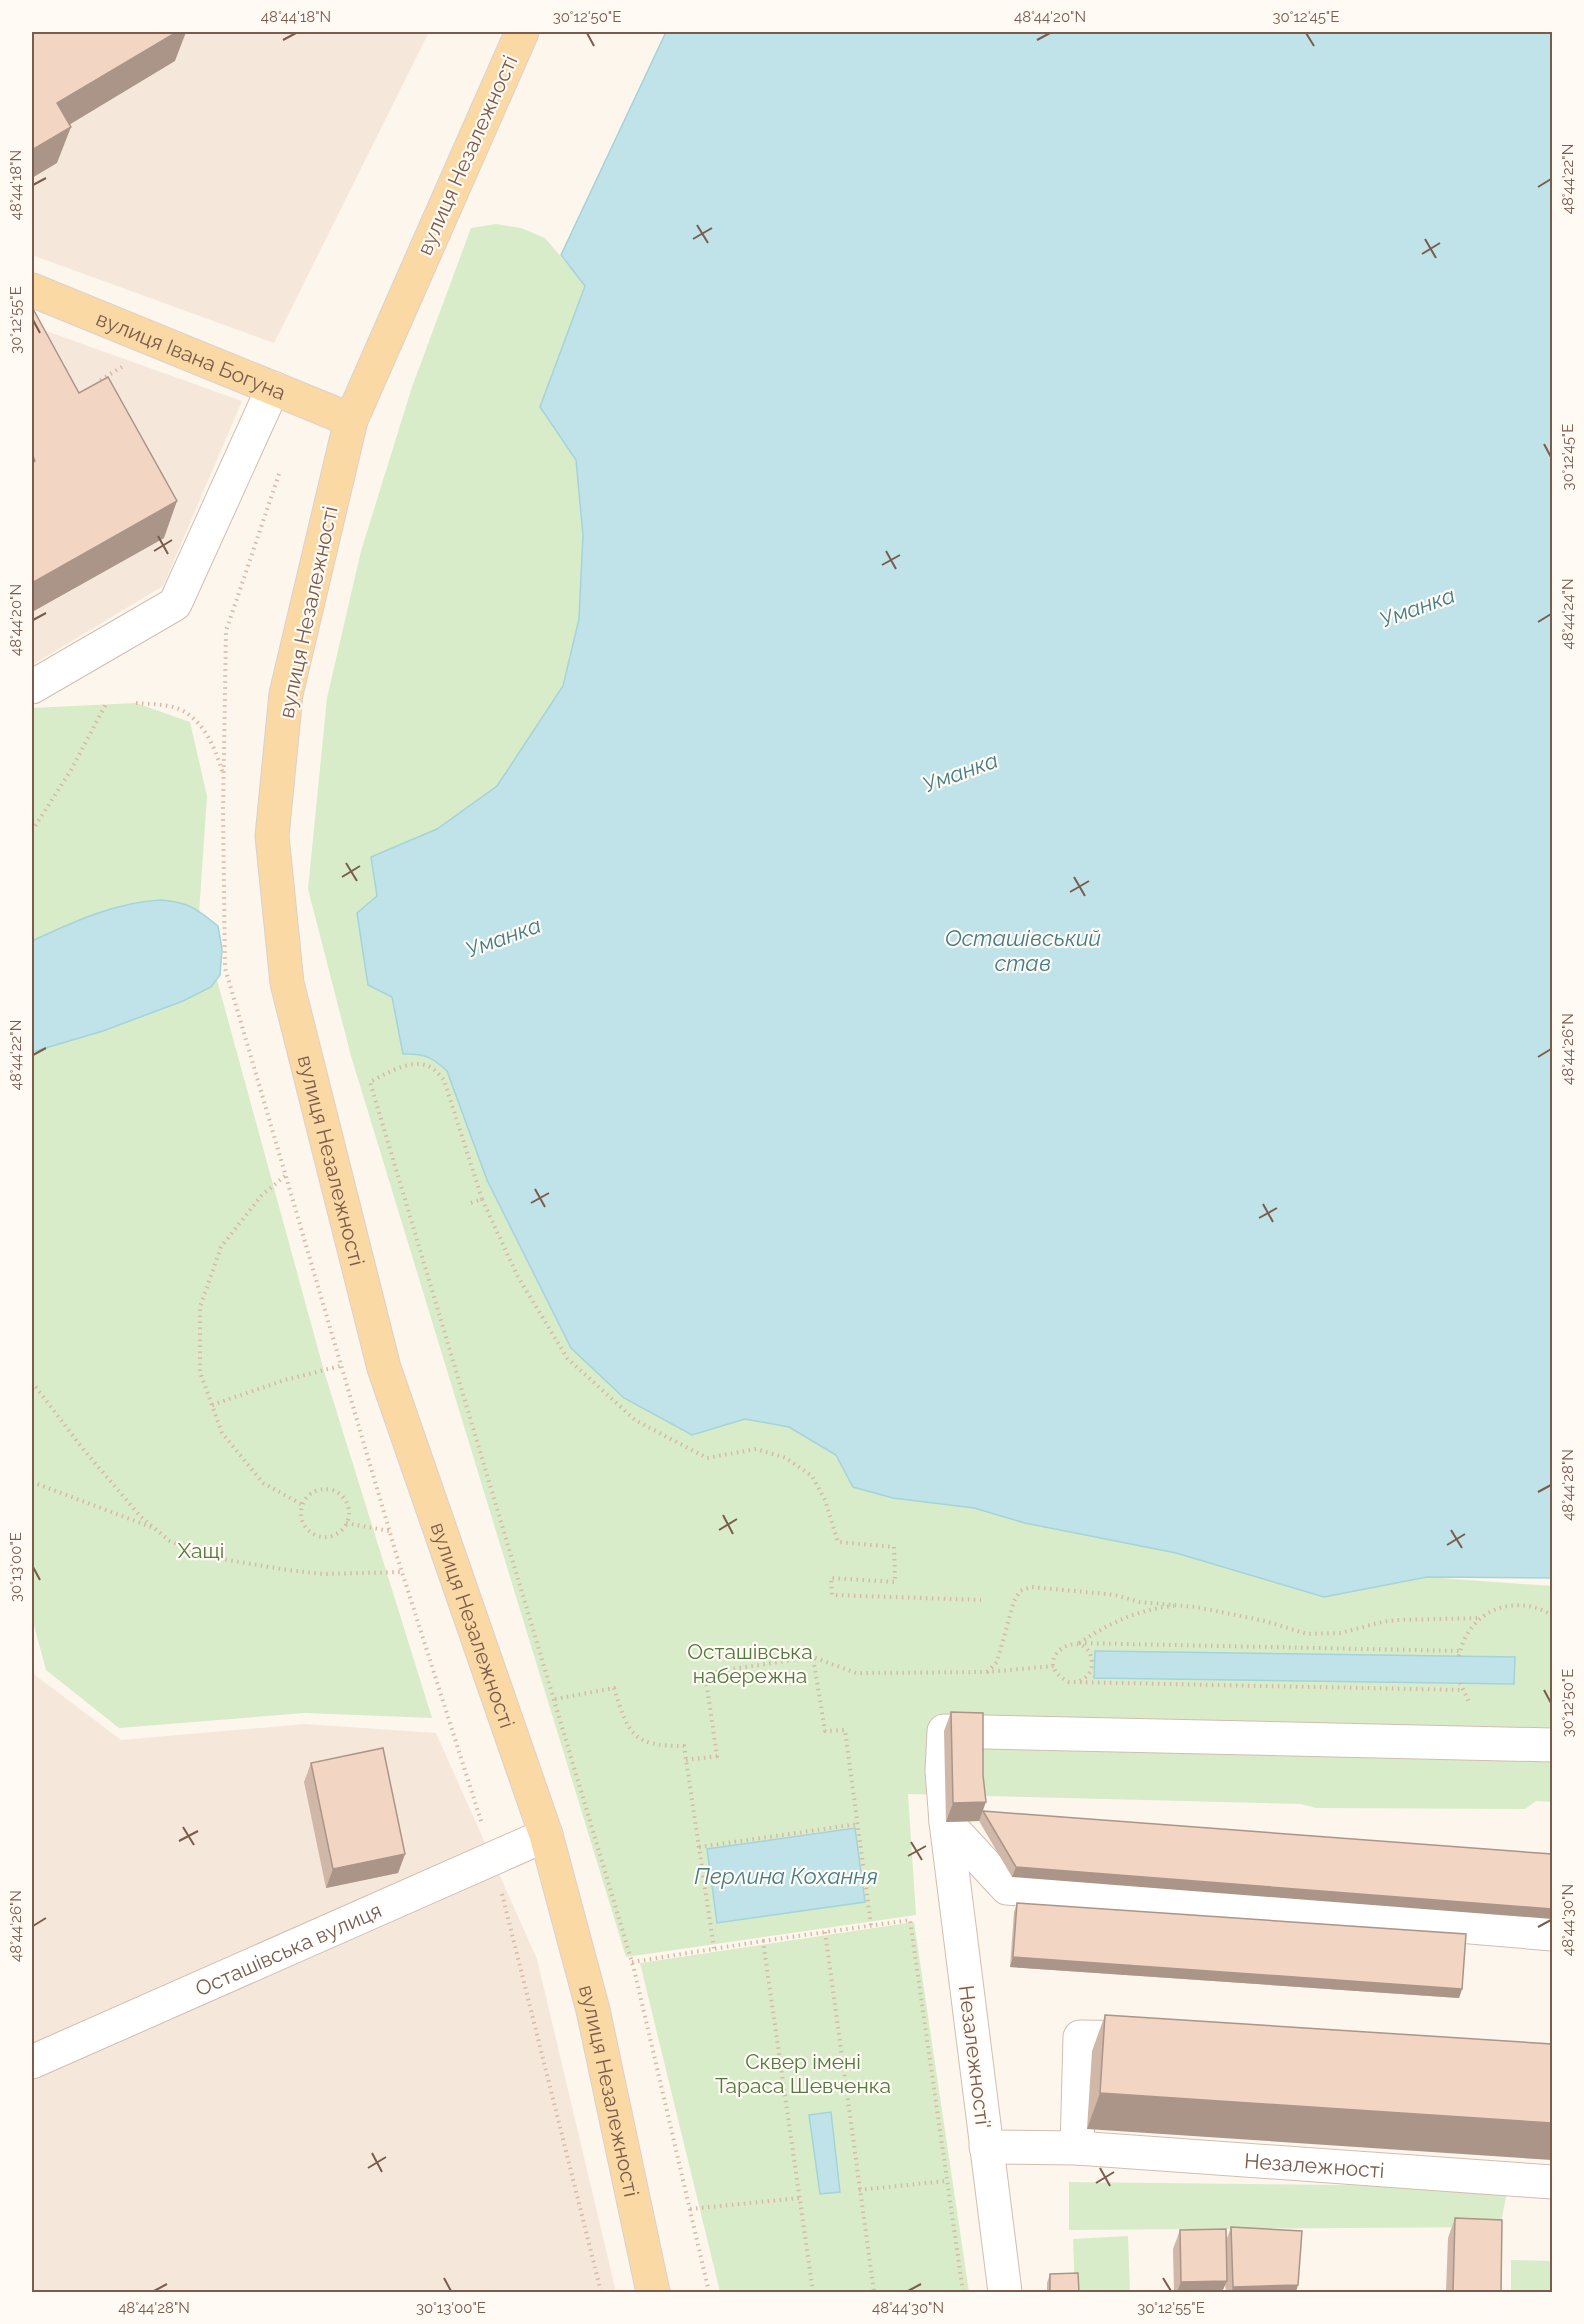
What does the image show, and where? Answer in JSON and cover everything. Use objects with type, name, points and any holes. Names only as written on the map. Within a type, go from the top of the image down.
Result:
[{"type":"main road","name":"вулиця Незалежності","points":[[522,32],[351,420],[286,694],[272,836],[286,983],[384,1368],[546,1834],[593,2010],[653,2292]]},
{"type":"main road","name":"вулиця Івана Богуна","points":[[32,290],[351,420]]},
{"type":"street","points":[[32,687],[175,604],[273,388]]},
{"type":"street","name":"Незалежності'","points":[[1005,2292],[946,1822],[942,1771],[944,1731],[1552,1745]]},
{"type":"street","points":[[946,1822],[1007,1888],[1552,1935]]},
{"type":"street","name":"Осташівська вулиця","points":[[32,2062],[546,1834]]},
{"type":"street","points":[[1077,2148],[1080,2037],[1174,2039]]},
{"type":"street","name":"Незалежності","points":[[986,2147],[1077,2148],[1552,2182]]},
{"type":"path","points":[[105,391],[99,381],[126,364]]},
{"type":"path","points":[[32,831],[71,770],[107,702]]},
{"type":"path","points":[[136,703],[171,706],[198,721],[216,751],[223,775]]},
{"type":"path","points":[[709,2292],[632,1962],[370,1082],[397,1069],[418,1064],[430,1066],[444,1080],[482,1199],[517,1275],[567,1358],[634,1420],[707,1458],[756,1449],[786,1458],[812,1476],[825,1500],[838,1542],[894,1547],[895,1582],[831,1578],[832,1595],[981,1600]]},
{"type":"path","points":[[285,1176],[261,1196],[221,1247],[200,1307],[200,1372],[222,1433],[263,1483],[303,1505]]},
{"type":"path","points":[[471,1203],[482,1199]]},
{"type":"path","points":[[212,1405],[285,1380],[340,1366]]},
{"type":"path","points":[[32,1382],[91,1458],[141,1517],[171,1541],[204,1556],[323,1574],[402,1572]]},
{"type":"path","points":[[32,1482],[155,1528]]},
{"type":"path","points":[[331,1490],[344,1500],[348,1507],[346,1523],[336,1534],[321,1537],[315,1535],[304,1525],[301,1510],[308,1497],[314,1492],[331,1490]]},
{"type":"path","points":[[346,1523],[389,1531]]},
{"type":"path","points":[[394,1550],[493,1857],[601,2292]]},
{"type":"path","points":[[987,1672],[997,1662],[1014,1601],[1024,1589],[1039,1588],[1096,1593],[1115,1595],[1140,1602],[1183,1605],[1265,1621],[1306,1634],[1341,1633],[1398,1620],[1481,1618]]},
{"type":"path","points":[[1462,1690],[1069,1682],[1060,1678],[1053,1660],[1057,1651],[1065,1645],[1077,1643],[1459,1654],[1464,1638],[1473,1624],[1492,1610],[1516,1604],[1539,1607],[1552,1615]]},
{"type":"path","points":[[1077,1643],[1115,1621],[1138,1613],[1183,1605]]},
{"type":"path","points":[[1077,1643],[1091,1655],[1092,1665],[1088,1676],[1080,1681]]},
{"type":"path","points":[[686,1760],[717,1756],[705,1673],[813,1657],[856,1673],[987,1672],[1054,1666]]},
{"type":"path","points":[[813,1657],[825,1731],[845,1730],[872,1925]]},
{"type":"path","points":[[555,1699],[614,1688],[627,1727],[642,1741],[657,1746],[684,1746],[714,1949]]},
{"type":"path","points":[[699,1847],[858,1824]]},
{"type":"path","points":[[632,1962],[910,1920],[963,2292]]},
{"type":"path","points":[[825,1932],[874,2292]]},
{"type":"path","points":[[763,1941],[813,2292]]},
{"type":"path","points":[[859,2190],[946,2181]]},
{"type":"path","points":[[690,2209],[800,2198]]},
{"type":"shaded area","points":[[32,32],[429,32],[274,343],[32,255]]},
{"type":"shaded area","points":[[32,326],[242,401],[163,586],[32,665]]},
{"type":"shaded area","points":[[32,1662],[35,1675],[121,1740],[305,1724],[436,1733],[537,1959],[616,2292],[32,2292]]},
{"type":"green space","name":"Осташівська набережна","points":[[496,224],[521,228],[545,238],[585,285],[540,407],[576,460],[583,535],[579,619],[563,686],[497,786],[437,829],[371,857],[403,1054],[427,1057],[447,1071],[487,1180],[571,1348],[692,1435],[745,1419],[789,1427],[836,1455],[853,1487],[893,1498],[974,1508],[1025,1523],[1176,1553],[1324,1597],[1427,1577],[1552,1586],[1552,1802],[1536,1801],[1525,1809],[1316,1808],[1301,1804],[908,1794],[916,1915],[626,1957],[351,1056],[308,889],[327,698],[361,551],[412,387],[471,228]]},
{"type":"green space","name":"Хащі","points":[[136,703],[190,722],[207,796],[199,914],[324,1371],[432,1718],[305,1713],[119,1728],[46,1670],[32,1618],[32,708]]},
{"type":"green space","name":"Сквер імені Тараса Шевченка","points":[[914,1922],[969,2292],[720,2292],[640,1963]]},
{"type":"green space","points":[[1069,2182],[1508,2187],[1500,2227],[1069,2230]]},
{"type":"green space","points":[[1128,2236],[1130,2292],[1075,2292],[1073,2239]]},
{"type":"green space","points":[[1511,2260],[1552,2261],[1552,2292],[1511,2292]]},
{"type":"water","name":"Осташівський став","points":[[666,32],[1552,32],[1552,1578],[1427,1577],[1324,1597],[1176,1553],[1025,1523],[974,1508],[893,1498],[853,1487],[836,1455],[789,1427],[745,1419],[692,1435],[624,1398],[571,1348],[487,1180],[447,1071],[427,1057],[403,1054],[392,997],[368,985],[357,913],[377,896],[371,857],[437,829],[497,786],[563,686],[579,619],[583,535],[576,460],[540,407],[585,286],[561,255]]},
{"type":"water","points":[[161,900],[192,907],[218,926],[222,949],[220,975],[211,987],[183,1001],[103,1031],[32,1052],[32,941],[79,920],[111,909]]},
{"type":"water","points":[[1095,1651],[1515,1657],[1514,1684],[1094,1678]]},
{"type":"water","name":"Перлина Кохання","points":[[855,1828],[865,1902],[717,1923],[707,1849]]},
{"type":"water","points":[[831,2112],[840,2192],[820,2194],[809,2115]]},
{"type":"building","points":[[32,32],[177,32],[57,103],[71,127],[32,150]]},
{"type":"building","points":[[32,307],[79,393],[108,377],[177,501],[32,583],[32,463],[35,461],[32,454]]},
{"type":"building","points":[[951,1712],[983,1713],[983,1775],[986,1802],[953,1803]]},
{"type":"building","points":[[383,1748],[405,1854],[333,1869],[311,1763]]},
{"type":"building","points":[[983,1811],[1552,1854],[1552,1909],[1016,1867]]},
{"type":"building","points":[[1017,1903],[1466,1934],[1462,1989],[1013,1957]]},
{"type":"building","points":[[1105,2015],[1552,2044],[1552,2123],[1100,2093]]},
{"type":"building","points":[[1455,2218],[1502,2220],[1501,2292],[1453,2292]]},
{"type":"building","points":[[1231,2227],[1302,2231],[1298,2285],[1233,2287]]},
{"type":"building","points":[[1226,2229],[1227,2281],[1181,2282],[1180,2230]]},
{"type":"building","points":[[1078,2273],[1079,2292],[1050,2292],[1050,2274]]},
{"type":"water label","name":"Уманка","points":[[1417,607]]},
{"type":"water label","name":"Уманка","points":[[960,772]]},
{"type":"water label","name":"Уманка","points":[[503,937]]}]
